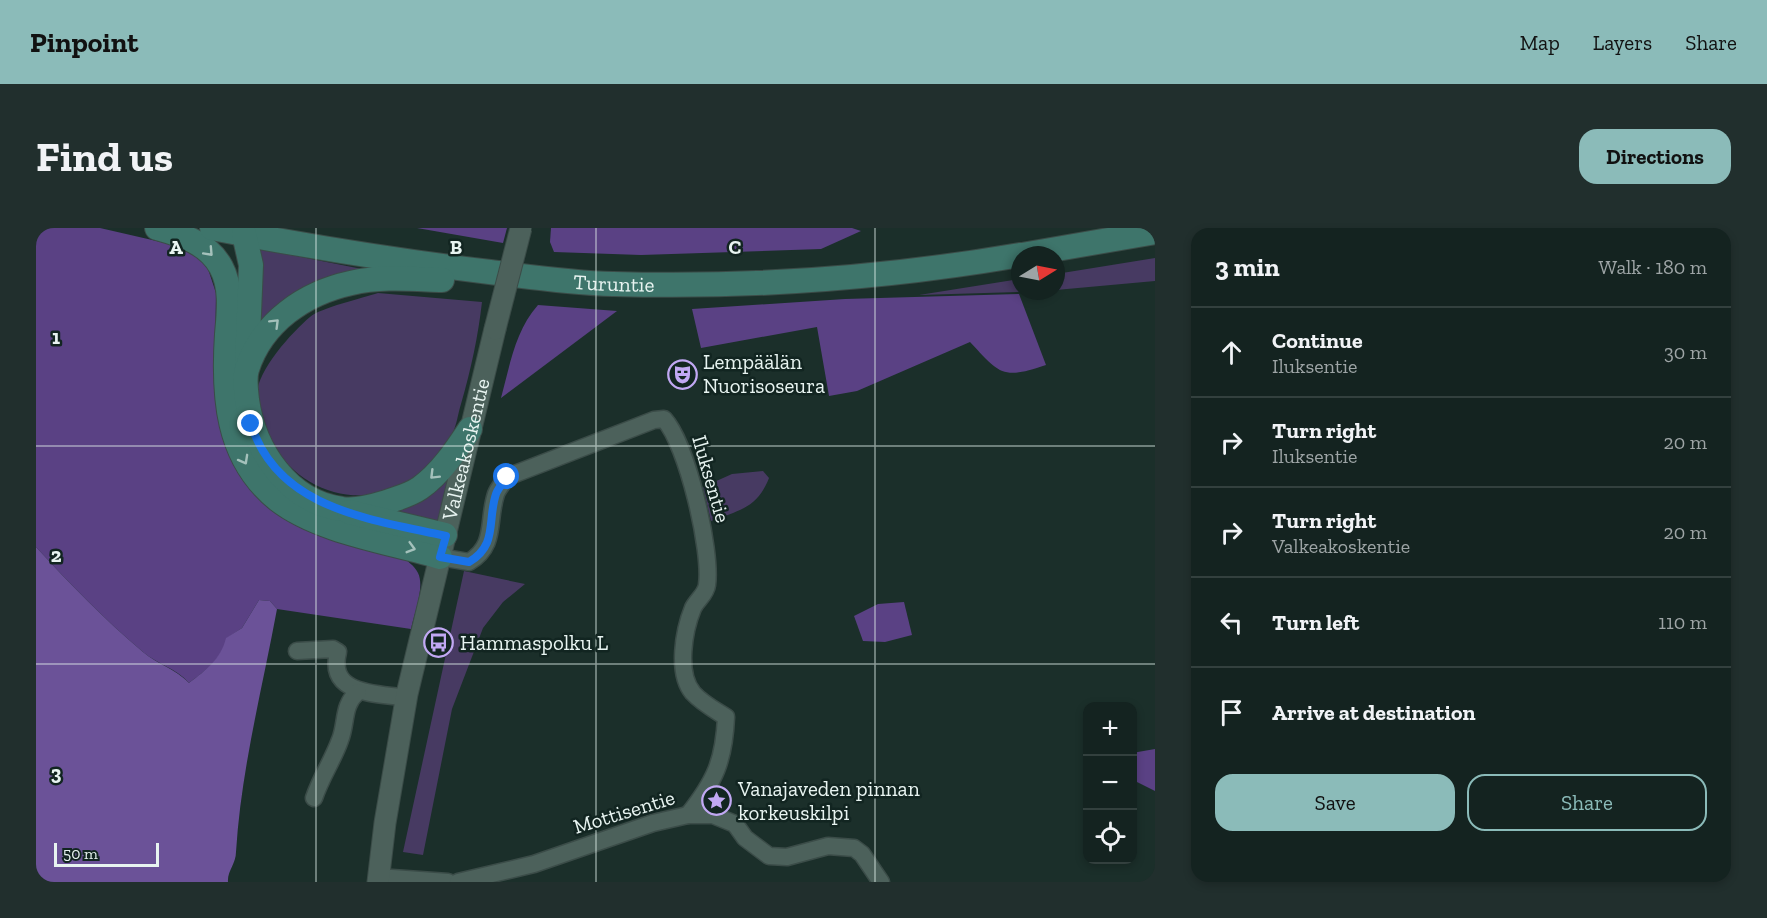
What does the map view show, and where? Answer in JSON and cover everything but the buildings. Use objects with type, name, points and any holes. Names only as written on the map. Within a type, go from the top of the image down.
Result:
[{"type":"main road","points":[[157,228],[203,245],[221,267],[229,293],[227,401],[239,449],[256,478],[279,500],[334,528],[443,546]]},
{"type":"main road","name":"Turuntie","points":[[212,228],[355,254],[554,280],[611,284],[724,285],[857,276],[1011,256]]},
{"type":"main road","name":"Turuntie","points":[[1065,247],[1155,232]]},
{"type":"main road","points":[[244,234],[251,265],[246,387],[255,438],[271,465],[302,493],[443,546]]},
{"type":"main road","points":[[246,370],[266,332],[285,314],[306,298],[349,283],[373,279],[554,280]]},
{"type":"main road","points":[[343,510],[376,505],[421,488],[450,458],[470,429]]},
{"type":"street","name":"Valkeakoskentie","points":[[378,879],[406,698],[521,228]]},
{"type":"street","name":"Iluksentie","points":[[443,546],[469,562],[479,556],[487,546],[497,492],[507,477],[654,420],[664,419],[674,429],[690,481],[709,563],[707,589],[693,608],[686,638],[686,679],[698,698],[726,717],[723,754],[718,771],[710,787],[688,815]]},
{"type":"street","points":[[297,651],[333,650],[338,652],[337,668],[346,684],[358,692],[406,698]]},
{"type":"street","points":[[314,798],[321,777],[341,738],[347,707],[358,692]]},
{"type":"street","name":"Mottisentie","points":[[458,882],[534,864],[653,823],[688,815],[713,815],[735,824],[745,838],[769,856],[779,858],[828,846],[854,848],[881,882]]},
{"type":"street","points":[[378,879],[448,882]]},
{"type":"shaded area","points":[[36,228],[100,228],[187,248],[207,266],[216,293],[215,361],[222,430],[232,460],[247,485],[302,528],[401,556],[413,566],[418,573],[420,586],[411,629],[277,609],[270,601],[259,600],[242,628],[227,638],[217,658],[189,683],[148,656],[129,640],[49,561],[36,547]]},
{"type":"shaded area","points":[[417,228],[507,228],[503,243]]},
{"type":"shaded area","points":[[551,228],[852,228],[861,231],[821,249],[641,255],[554,252],[550,242]]},
{"type":"shaded area","points":[[261,249],[372,271],[252,343]]},
{"type":"shaded area","points":[[1155,258],[1155,281],[1065,289],[1065,273]]},
{"type":"shaded area","points":[[1011,280],[1011,292],[919,295]]},
{"type":"shaded area","points":[[378,293],[482,302],[474,353],[455,427],[435,460],[414,479],[390,491],[363,495],[337,493],[312,483],[289,466],[271,441],[263,425],[257,394],[269,363],[294,332],[310,317],[332,307]]},
{"type":"shaded area","points":[[1011,294],[1011,300],[1021,300],[1046,365],[1020,372],[1003,371],[988,361],[970,342],[857,391],[829,396],[817,327],[701,348],[692,309],[845,299]]},
{"type":"shaded area","points":[[538,305],[617,311],[501,398],[519,337]]},
{"type":"shaded area","points":[[763,471],[769,478],[753,502],[711,521],[703,487],[732,474]]},
{"type":"shaded area","points":[[450,475],[436,527],[368,511]]},
{"type":"shaded area","points":[[36,547],[129,640],[148,656],[189,683],[217,658],[226,638],[242,628],[259,600],[270,601],[277,609],[247,760],[236,856],[228,882],[36,882]]},
{"type":"shaded area","points":[[464,571],[525,584],[503,602],[483,628],[452,709],[423,855],[403,852]]},
{"type":"shaded area","points":[[904,602],[912,635],[885,642],[863,641],[854,616],[878,604]]},
{"type":"shaded area","points":[[1155,749],[1155,791],[1137,782],[1137,752]]},
{"type":"place","name":"Lempäälän Nuorisoseura","points":[[682,374]]},
{"type":"place","name":"Hammaspolku L","points":[[439,643]]},
{"type":"place","name":"Vanajaveden pinnan korkeuskilpi","points":[[717,801]]},
{"type":"route","points":[[251,424],[255,438],[271,465],[302,493],[322,503],[371,519],[446,536],[440,557],[452,560],[469,562],[479,556],[487,546],[497,492],[507,477]]}]
